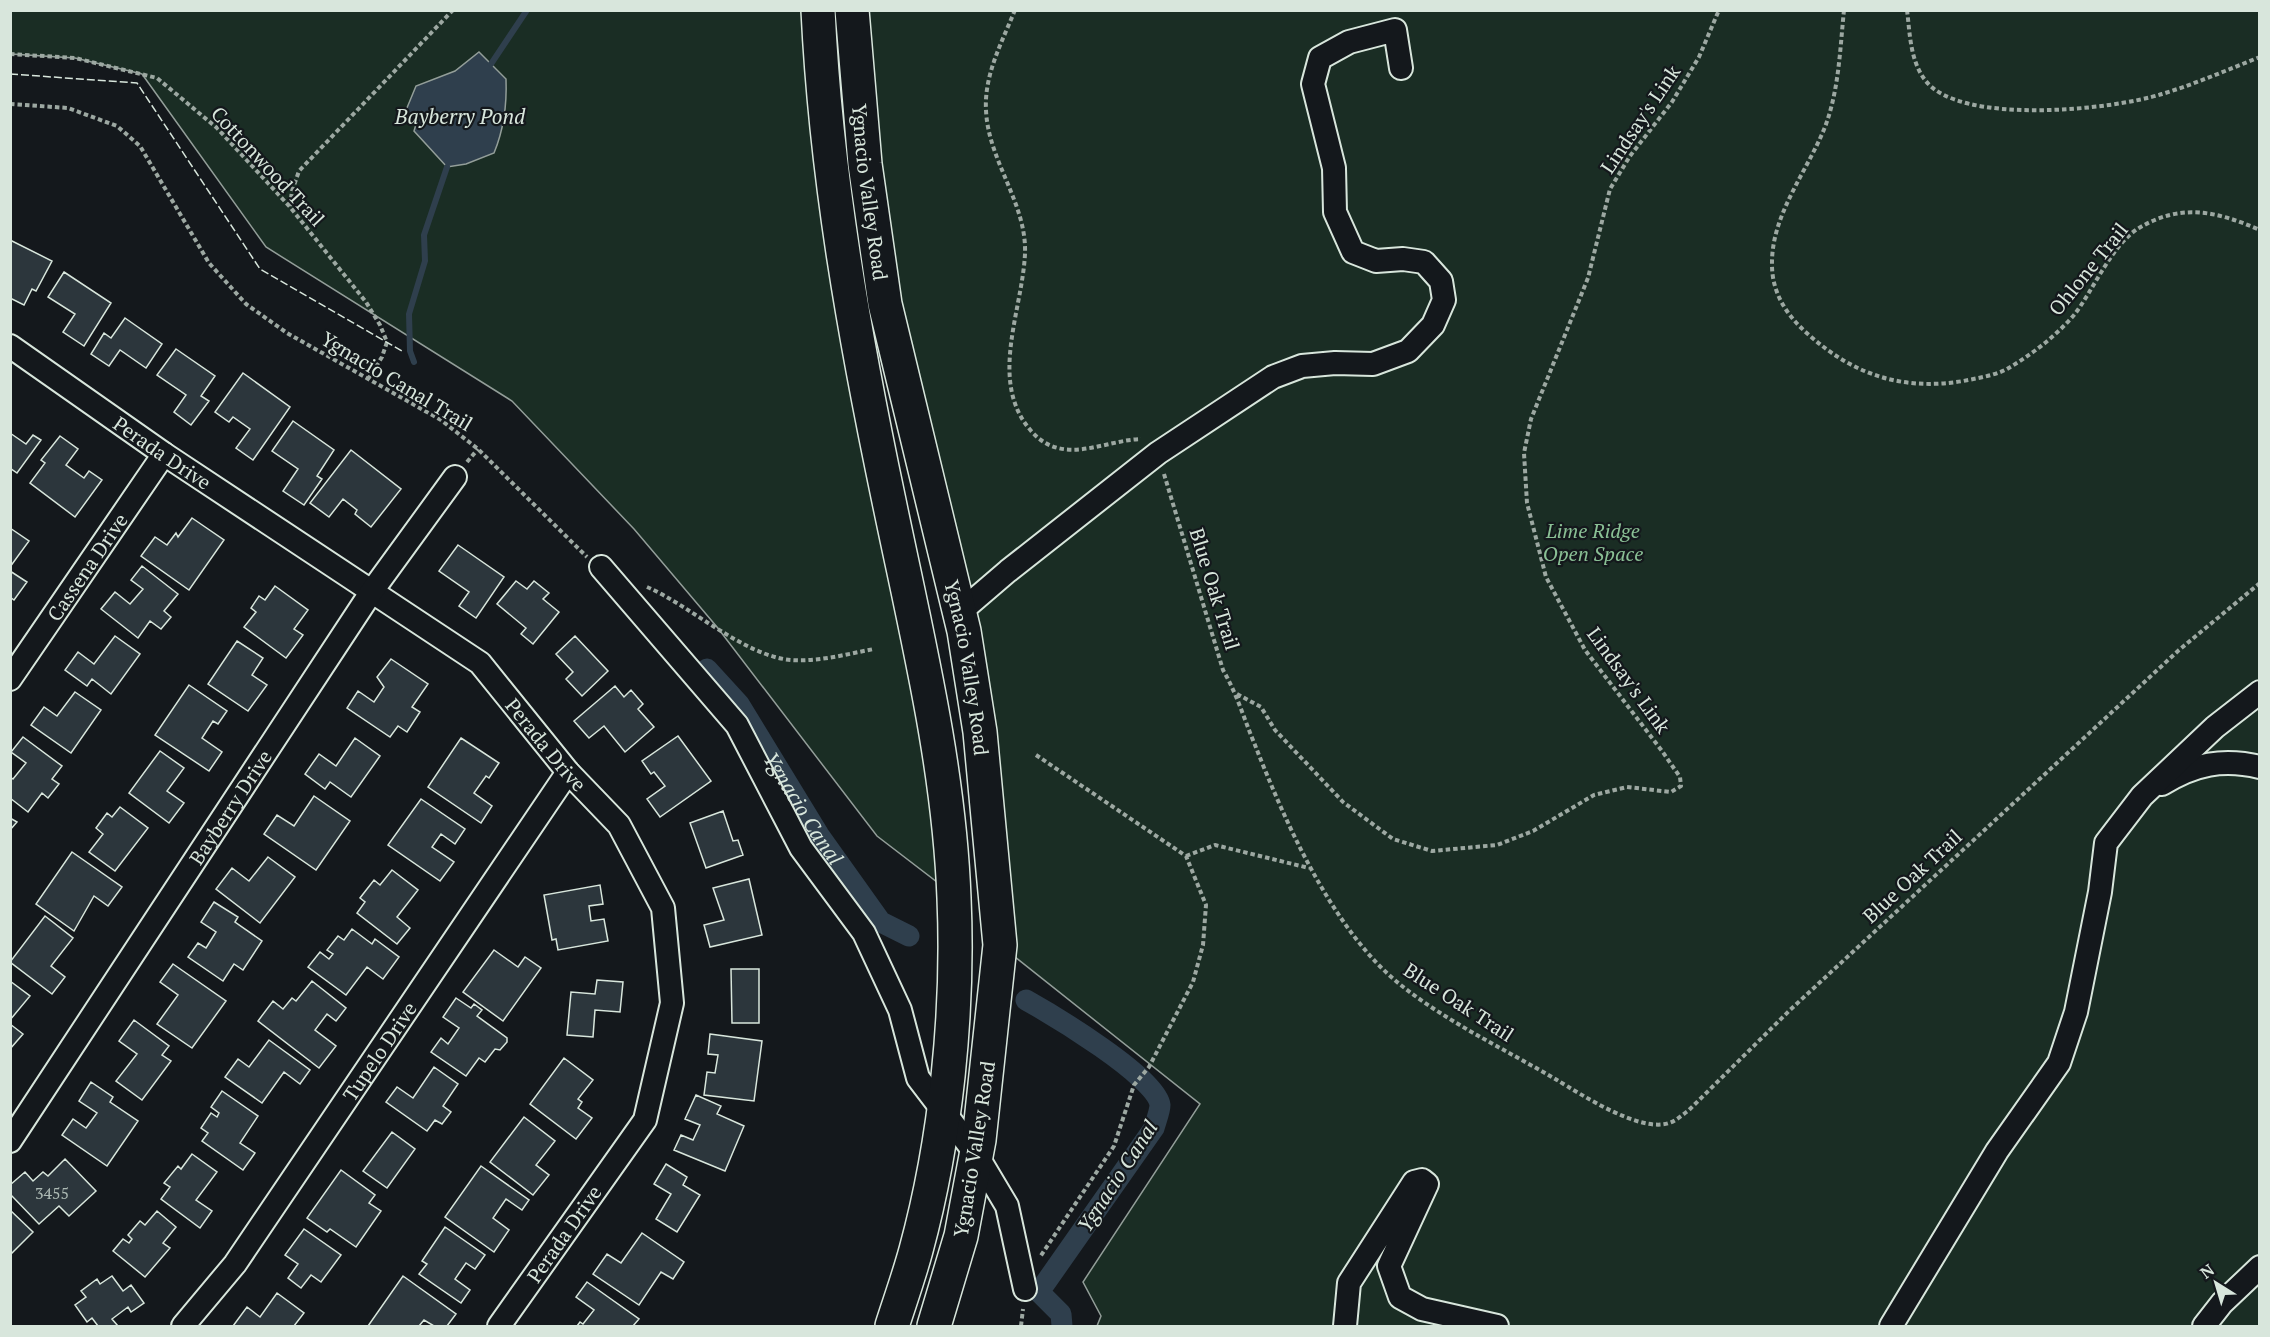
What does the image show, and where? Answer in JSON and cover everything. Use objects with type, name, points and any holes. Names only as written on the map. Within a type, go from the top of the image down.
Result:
[{"type":"highway","name":"Ygnacio Valley Road","points":[[818,10],[825,106],[842,255],[865,386],[937,737],[954,895],[956,983],[937,1152],[917,1250],[892,1326]]},
{"type":"highway","name":"Ygnacio Valley Road","points":[[852,10],[865,164],[885,304],[960,613],[980,732],[1000,945],[976,1154],[961,1236],[934,1326]]},
{"type":"street","points":[[960,613],[1008,571],[1158,453],[1273,377],[1302,366],[1335,363],[1373,364],[1408,351],[1433,325],[1444,300],[1441,281],[1424,262],[1403,259],[1376,261],[1353,252],[1343,232],[1335,212],[1334,168],[1313,84],[1320,58],[1349,42],[1395,30],[1401,68]]},
{"type":"street","name":"Perada Drive","points":[[10,346],[165,454],[480,663],[568,772],[619,825],[663,908],[672,1004],[645,1120],[499,1326]]},
{"type":"street","name":"Cassena Drive","points":[[10,679],[165,454]]},
{"type":"street","name":"Bayberry Drive","points":[[10,1141],[372,591],[455,477]]},
{"type":"street","points":[[601,567],[737,725],[801,848],[864,933],[900,1010],[918,1078],[976,1154],[1007,1206],[1025,1289]]},
{"type":"street","points":[[1891,1326],[1997,1151],[2058,1063],[2076,1012],[2100,892],[2106,843],[2142,796],[2215,727],[2259,692]]},
{"type":"street","points":[[2142,796],[2167,781],[2216,762],[2235,761],[2259,767]]},
{"type":"street","name":"Tupelo Drive","points":[[183,1326],[235,1264],[568,772]]},
{"type":"street","points":[[1345,1326],[1349,1283],[1414,1182],[1422,1180],[1427,1185],[1389,1266],[1400,1297],[1422,1309],[1497,1326]]},
{"type":"street","points":[[2204,1326],[2222,1303],[2259,1267]]},
{"type":"path","points":[[290,207],[292,191],[299,171],[453,10]]},
{"type":"path","points":[[1015,10],[988,78],[986,111],[996,157],[1019,209],[1025,253],[1008,368],[1011,392],[1020,417],[1035,435],[1052,445],[1075,452],[1128,440],[1142,440],[1158,453]]},
{"type":"path","name":"Lindsay's Link","points":[[1236,694],[1261,707],[1275,730],[1343,802],[1393,839],[1432,851],[1497,845],[1533,831],[1594,795],[1628,787],[1671,792],[1681,786],[1680,777],[1662,751],[1585,650],[1546,577],[1527,503],[1524,453],[1532,419],[1588,278],[1610,189],[1630,156],[1671,102],[1699,57],[1719,10]]},
{"type":"path","name":"Ohlone Trail","points":[[1844,10],[1835,92],[1825,127],[1774,234],[1772,266],[1776,290],[1790,318],[1832,355],[1871,375],[1909,383],[1942,384],[1983,378],[2005,369],[2045,344],[2074,315],[2111,257],[2137,229],[2177,211],[2203,212],[2259,230]]},
{"type":"path","points":[[1907,10],[1913,58],[1925,81],[1946,97],[1992,108],[2066,110],[2111,105],[2160,94],[2259,57]]},
{"type":"path","name":"Cottonwood Trail","points":[[10,54],[75,58],[157,78],[217,128],[290,207],[366,302],[380,325],[387,342],[382,357],[368,379]]},
{"type":"path","name":"Ygnacio Canal Trail","points":[[10,104],[68,108],[117,126],[140,146],[209,263],[246,304],[287,333],[441,420],[478,449],[580,552],[601,567]]},
{"type":"path","name":"Blue Oak Trail","points":[[1158,453],[1223,670],[1236,694],[1255,745],[1310,868],[1363,950],[1401,986],[1592,1101],[1646,1124],[1669,1123],[1688,1111],[1790,1010],[2179,650],[2259,583]]},
{"type":"path","points":[[644,586],[666,595],[746,646],[788,660],[815,660],[874,649]]},
{"type":"path","points":[[1021,1326],[1025,1289],[1035,1265],[1114,1146],[1134,1085],[1149,1067],[1193,982],[1203,945],[1206,905],[1186,856],[1036,755]]},
{"type":"path","points":[[1186,856],[1215,845],[1310,868]]},
{"type":"green space","points":[[10,11],[818,11],[954,895],[877,836],[717,627],[634,529],[512,401],[266,247],[142,74],[75,58],[11,54]]},
{"type":"green space","name":"Lime Ridge Open Space","points":[[852,11],[2259,11],[2259,1326],[1097,1326],[1101,1316],[1083,1282],[1200,1104],[1000,945],[991,842],[885,304]]},
{"type":"water","name":"Bayberry Pond","points":[[479,52],[506,79],[505,108],[500,135],[494,153],[466,164],[447,167],[414,131],[417,121],[404,115],[416,86],[455,71]]},
{"type":"building","points":[[10,240],[52,261],[36,291],[32,289],[24,305],[10,298]]},
{"type":"building","points":[[64,272],[111,303],[84,346],[63,332],[75,314],[48,297]]},
{"type":"building","points":[[125,318],[162,344],[146,368],[120,350],[109,366],[91,354],[104,333],[111,338]]},
{"type":"building","points":[[176,349],[215,376],[201,396],[209,401],[191,425],[174,412],[186,395],[157,375]]},
{"type":"building","points":[[243,373],[290,407],[253,460],[236,448],[250,429],[233,417],[229,422],[215,412]]},
{"type":"building","points":[[293,421],[334,450],[317,476],[322,479],[304,505],[283,491],[298,469],[272,451]]},
{"type":"building","points":[[10,433],[26,444],[33,435],[41,440],[17,473],[10,468]]},
{"type":"building","points":[[60,436],[78,449],[66,465],[84,478],[89,471],[102,480],[75,517],[30,483],[45,463],[41,460]]},
{"type":"building","points":[[351,450],[401,489],[371,527],[355,514],[357,510],[343,499],[329,517],[310,503]]},
{"type":"building","points":[[192,518],[224,540],[189,590],[141,556],[155,537],[167,545],[176,533],[178,537]]},
{"type":"building","points":[[10,528],[29,541],[10,567]]},
{"type":"building","points":[[458,545],[504,577],[476,618],[459,606],[469,592],[439,571]]},
{"type":"building","points":[[142,566],[178,594],[164,611],[171,617],[161,629],[150,621],[138,638],[101,609],[115,592],[130,604],[143,589],[131,580]]},
{"type":"building","points":[[10,571],[27,582],[14,600],[10,597]]},
{"type":"building","points":[[516,581],[527,589],[534,581],[549,593],[543,599],[559,612],[533,644],[521,634],[526,628],[497,604]]},
{"type":"building","points":[[275,586],[308,610],[294,629],[303,635],[286,658],[244,627],[256,612],[251,608],[259,596],[265,600]]},
{"type":"building","points":[[115,636],[140,654],[111,694],[92,679],[87,686],[65,670],[78,652],[94,664]]},
{"type":"building","points":[[575,636],[608,671],[582,696],[566,679],[573,672],[556,654]]},
{"type":"building","points":[[237,641],[263,658],[252,675],[267,685],[248,711],[208,684]]},
{"type":"building","points":[[391,659],[428,684],[412,707],[420,712],[407,732],[398,726],[390,737],[347,708],[358,691],[374,702],[384,687],[377,677]]},
{"type":"building","points":[[189,685],[227,711],[218,724],[213,721],[202,738],[222,752],[209,771],[155,735]]},
{"type":"building","points":[[615,686],[624,697],[631,690],[643,704],[638,709],[654,727],[625,752],[604,726],[589,738],[574,721]]},
{"type":"building","points":[[75,692],[101,710],[71,753],[31,725],[44,707],[57,716]]},
{"type":"building","points":[[678,736],[711,781],[660,817],[647,799],[665,786],[654,772],[651,774],[642,761]]},
{"type":"building","points":[[23,737],[62,766],[52,779],[59,784],[48,798],[42,793],[28,812],[10,798],[10,777],[13,779],[26,763],[11,752]]},
{"type":"building","points":[[355,738],[380,756],[351,797],[330,782],[325,789],[305,774],[319,754],[336,766]]},
{"type":"building","points":[[461,738],[499,763],[489,778],[486,776],[474,793],[492,806],[481,823],[428,787]]},
{"type":"building","points":[[160,751],[184,768],[167,791],[184,803],[169,823],[129,793]]},
{"type":"building","points":[[314,796],[350,821],[316,870],[264,834],[277,815],[294,826]]},
{"type":"building","points":[[421,799],[465,829],[455,844],[441,834],[432,847],[454,862],[440,881],[388,845]]},
{"type":"building","points":[[120,807],[148,828],[115,871],[89,852],[103,834],[96,828],[107,813],[112,817]]},
{"type":"building","points":[[723,811],[733,841],[738,840],[743,855],[706,868],[690,823]]},
{"type":"building","points":[[10,818],[17,822],[10,830]]},
{"type":"building","points":[[72,852],[122,887],[108,906],[94,896],[74,931],[36,904]]},
{"type":"building","points":[[268,857],[295,877],[260,923],[216,889],[232,868],[249,881]]},
{"type":"building","points":[[392,870],[418,890],[397,917],[410,928],[397,944],[357,913],[365,902],[360,898],[374,880],[380,885]]},
{"type":"building","points":[[749,879],[762,935],[710,947],[704,925],[724,920],[713,888]]},
{"type":"building","points":[[600,885],[603,904],[589,906],[591,921],[604,919],[608,941],[558,950],[556,939],[552,940],[544,895]]},
{"type":"building","points":[[214,902],[238,917],[235,922],[262,941],[243,970],[234,964],[223,981],[188,957],[198,943],[206,948],[216,932],[201,922]]},
{"type":"building","points":[[45,916],[73,938],[51,966],[65,977],[52,994],[10,962]]},
{"type":"building","points":[[352,929],[372,944],[375,939],[399,957],[383,979],[367,967],[346,995],[308,967],[320,952],[329,959],[333,954],[327,950],[338,936],[344,940]]},
{"type":"building","points":[[494,950],[518,967],[525,957],[541,968],[503,1021],[463,992]]},
{"type":"building","points":[[173,964],[226,1001],[192,1048],[157,1024],[178,995],[160,982]]},
{"type":"building","points":[[731,969],[759,969],[759,1023],[732,1023]]},
{"type":"building","points":[[597,980],[623,982],[620,1012],[595,1010],[593,1037],[567,1035],[571,992],[595,994]]},
{"type":"building","points":[[10,981],[30,996],[10,1020]]},
{"type":"building","points":[[312,981],[346,1008],[336,1021],[327,1014],[315,1030],[336,1046],[319,1068],[258,1021],[273,1001],[283,1009],[292,998],[296,1001]]},
{"type":"building","points":[[456,998],[471,1008],[474,1004],[482,1010],[477,1016],[507,1038],[507,1042],[500,1050],[495,1049],[485,1062],[479,1058],[466,1076],[431,1052],[441,1038],[448,1044],[459,1028],[443,1017]]},
{"type":"building","points":[[134,1020],[169,1046],[162,1055],[171,1061],[142,1100],[116,1081],[137,1054],[119,1041]]},
{"type":"building","points":[[10,1024],[23,1034],[10,1049]]},
{"type":"building","points":[[710,1034],[762,1041],[754,1101],[704,1095],[707,1072],[715,1073],[718,1055],[708,1054]]},
{"type":"building","points":[[269,1040],[310,1070],[300,1084],[284,1072],[262,1103],[225,1077],[238,1059],[249,1067]]},
{"type":"building","points":[[564,1058],[593,1080],[578,1099],[582,1102],[578,1108],[592,1118],[576,1139],[530,1104]]},
{"type":"building","points":[[434,1067],[458,1084],[443,1106],[451,1112],[442,1124],[435,1120],[427,1131],[386,1102],[397,1087],[413,1098]]},
{"type":"building","points":[[91,1082],[113,1097],[110,1102],[138,1121],[107,1166],[62,1135],[73,1119],[86,1128],[97,1113],[79,1101]]},
{"type":"building","points":[[222,1091],[258,1116],[240,1143],[255,1153],[243,1170],[202,1141],[208,1133],[201,1128],[211,1113],[217,1117],[219,1113],[211,1107]]},
{"type":"building","points":[[696,1095],[721,1106],[717,1114],[744,1126],[725,1171],[674,1150],[681,1135],[693,1140],[700,1125],[685,1119]]},
{"type":"building","points":[[524,1117],[555,1141],[536,1165],[549,1175],[533,1195],[490,1162]]},
{"type":"building","points":[[392,1132],[415,1149],[387,1188],[363,1171]]},
{"type":"building","points":[[192,1154],[217,1172],[196,1200],[212,1211],[200,1228],[161,1199],[170,1187],[164,1183],[178,1166],[181,1169]]},
{"type":"building","points":[[65,1159],[96,1191],[69,1216],[59,1206],[39,1224],[10,1194],[10,1185],[25,1172],[33,1181],[43,1172],[48,1176]]},
{"type":"building","points":[[666,1164],[687,1177],[683,1185],[700,1195],[677,1232],[656,1219],[671,1194],[654,1184]]},
{"type":"building","points":[[481,1166],[529,1200],[522,1210],[506,1199],[493,1218],[509,1230],[494,1252],[445,1217]]},
{"type":"building","points":[[341,1170],[375,1195],[369,1203],[381,1211],[356,1247],[330,1229],[327,1232],[307,1218]]},
{"type":"building","points":[[10,1210],[33,1232],[10,1255]]},
{"type":"building","points":[[157,1211],[176,1227],[163,1243],[170,1248],[145,1277],[113,1251],[123,1239],[129,1243],[132,1239],[128,1235],[140,1221],[145,1225]]},
{"type":"building","points":[[445,1227],[485,1255],[475,1269],[466,1263],[455,1279],[470,1290],[461,1303],[419,1274],[427,1264],[422,1261]]},
{"type":"building","points":[[304,1229],[341,1255],[321,1282],[311,1275],[301,1288],[288,1278],[298,1264],[285,1255]]},
{"type":"building","points":[[642,1233],[684,1262],[673,1279],[661,1272],[639,1305],[593,1274],[607,1254],[621,1263]]},
{"type":"building","points":[[112,1276],[123,1291],[131,1285],[144,1303],[131,1312],[128,1307],[112,1319],[118,1326],[98,1326],[92,1318],[87,1322],[75,1305],[86,1297],[81,1291],[97,1279],[100,1284]]},
{"type":"building","points":[[403,1276],[456,1314],[447,1326],[434,1326],[424,1320],[419,1326],[368,1326]]},
{"type":"building","points":[[587,1282],[639,1319],[633,1326],[577,1326],[580,1322],[583,1324],[594,1310],[576,1297]]},
{"type":"building","points":[[277,1293],[304,1313],[294,1326],[233,1326],[247,1307],[260,1317]]},
{"type":"waterway","points":[[491,64],[527,10]]},
{"type":"waterway","points":[[414,362],[410,351],[409,314],[425,261],[424,235],[447,167]]},
{"type":"waterway","name":"Ygnacio Canal","points":[[707,669],[739,704],[819,835],[881,922],[909,936]]},
{"type":"waterway","name":"Ygnacio Canal","points":[[1026,1000],[1079,1032],[1123,1063],[1154,1093],[1160,1105],[1154,1128],[1039,1292],[1061,1314],[1062,1326]]},
{"type":"fence","points":[[10,74],[137,83],[260,269],[402,351]]}]
